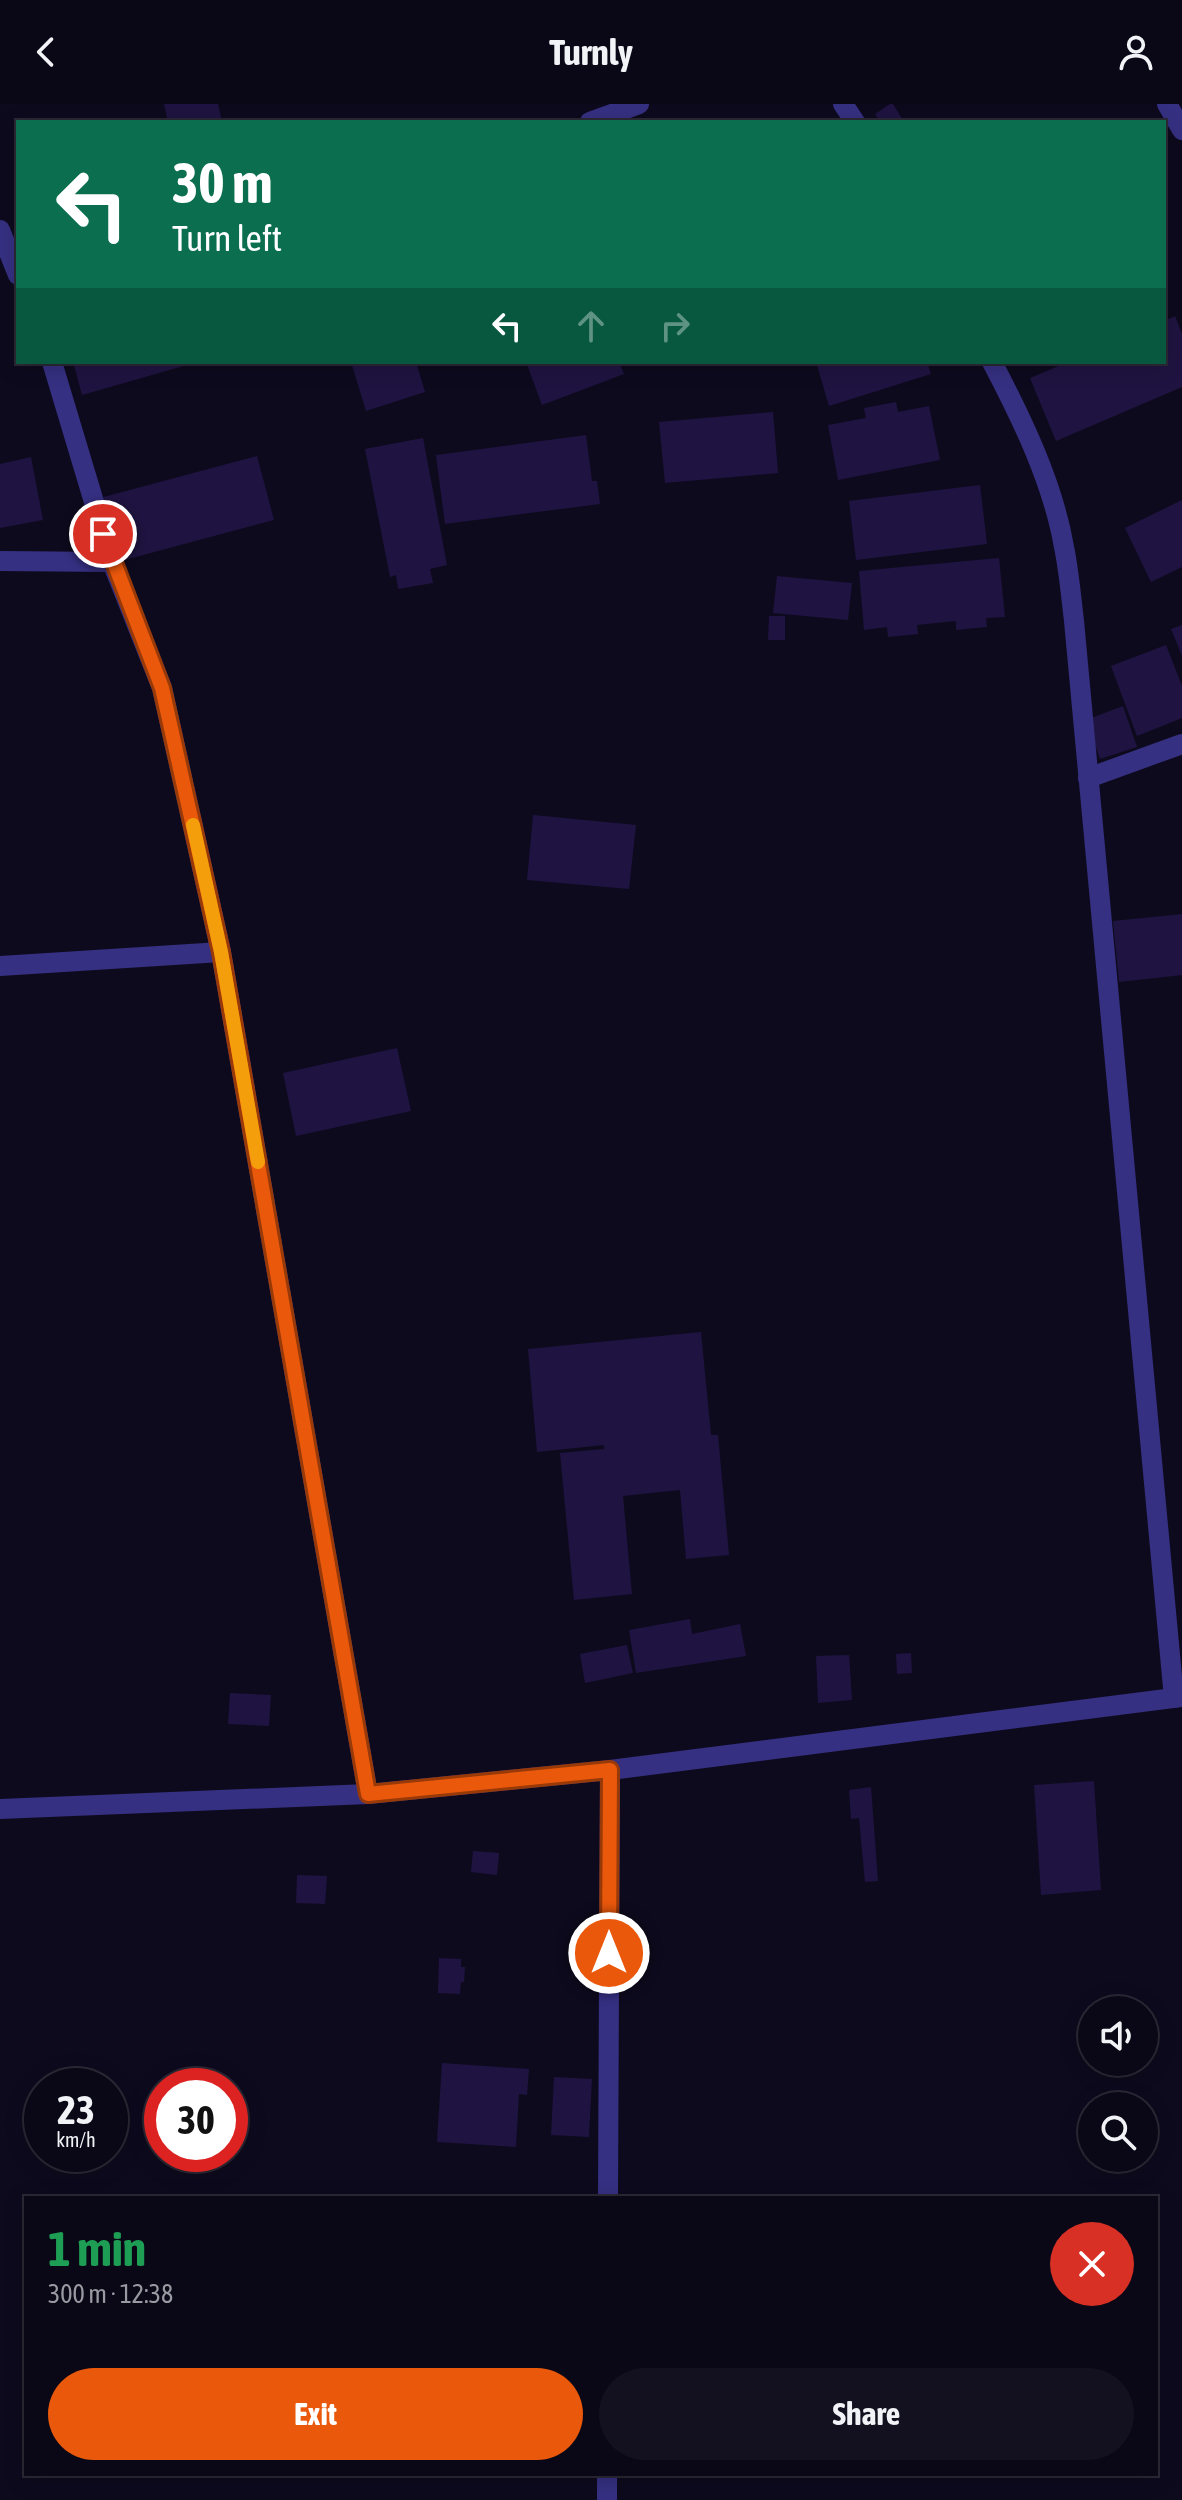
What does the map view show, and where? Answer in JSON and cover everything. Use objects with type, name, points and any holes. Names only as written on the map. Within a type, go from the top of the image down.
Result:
[{"type":"street","points":[[595,120],[639,104]]},
{"type":"street","points":[[1167,104],[1182,130]]},
{"type":"street","points":[[0,230],[16,270]]},
{"type":"street","points":[[53,364],[112,562],[162,688],[221,952],[368,1794]]},
{"type":"street","points":[[0,1809],[368,1794],[610,1770],[1178,1698],[1064,544],[1045,481],[1013,402],[993,364]]},
{"type":"street","points":[[0,561],[112,562]]},
{"type":"street","points":[[1088,778],[1182,744]]},
{"type":"street","points":[[0,966],[221,952]]},
{"type":"street","points":[[608,2196],[610,1770]]},
{"type":"street","points":[[607,2476],[607,2500]]},
{"type":"building","points":[[164,104],[218,104],[222,120],[168,120]]},
{"type":"building","points":[[893,104],[903,120],[879,120],[875,114]]},
{"type":"building","points":[[1175,316],[1182,334],[1182,387],[1056,441],[1030,378],[1063,364],[1166,364],[1166,320]]},
{"type":"building","points":[[74,364],[190,364],[82,395]]},
{"type":"building","points":[[352,364],[417,364],[425,392],[366,411]]},
{"type":"building","points":[[527,364],[620,364],[624,374],[542,405]]},
{"type":"building","points":[[817,364],[928,364],[931,374],[829,406]]},
{"type":"building","points":[[896,402],[898,412],[929,406],[940,460],[838,480],[828,425],[866,418],[864,408]]},
{"type":"building","points":[[773,412],[778,473],[665,483],[659,422]]},
{"type":"building","points":[[586,435],[592,481],[597,481],[600,504],[445,524],[436,455]]},
{"type":"building","points":[[423,438],[447,565],[430,569],[433,583],[398,589],[396,575],[390,577],[365,449]]},
{"type":"building","points":[[257,456],[274,520],[117,562],[100,498]]},
{"type":"building","points":[[31,457],[43,520],[0,528],[0,464]]},
{"type":"building","points":[[980,485],[987,544],[856,560],[849,501]]},
{"type":"building","points":[[1182,500],[1182,567],[1151,582],[1125,528]]},
{"type":"building","points":[[999,558],[1005,617],[986,618],[987,627],[956,630],[956,621],[917,625],[918,634],[888,637],[887,627],[864,630],[859,571]]},
{"type":"building","points":[[777,576],[852,583],[848,620],[773,613]]},
{"type":"building","points":[[769,616],[785,616],[785,640],[768,640]]},
{"type":"building","points":[[1182,625],[1182,656],[1171,629]]},
{"type":"building","points":[[1166,645],[1182,686],[1182,718],[1137,736],[1111,666]]},
{"type":"building","points":[[1123,706],[1137,747],[1100,759],[1086,720]]},
{"type":"building","points":[[533,815],[636,825],[629,889],[527,880]]},
{"type":"building","points":[[1182,914],[1182,975],[1119,982],[1113,921]]},
{"type":"building","points":[[397,1048],[411,1111],[296,1136],[283,1073]]},
{"type":"building","points":[[701,1332],[711,1435],[718,1435],[729,1555],[686,1559],[680,1490],[623,1496],[632,1594],[574,1600],[560,1453],[604,1449],[604,1445],[537,1452],[528,1349]]},
{"type":"building","points":[[690,1619],[692,1634],[740,1624],[746,1656],[636,1673],[629,1630]]},
{"type":"building","points":[[627,1645],[633,1673],[585,1683],[580,1654]]},
{"type":"building","points":[[911,1653],[912,1673],[897,1674],[896,1654]]},
{"type":"building","points":[[849,1655],[852,1700],[818,1703],[816,1656]]},
{"type":"building","points":[[230,1693],[271,1695],[269,1726],[228,1724]]},
{"type":"building","points":[[1094,1781],[1101,1890],[1041,1895],[1034,1785]]},
{"type":"building","points":[[871,1787],[878,1881],[865,1882],[859,1818],[851,1819],[849,1790]]},
{"type":"building","points":[[473,1851],[499,1853],[497,1875],[471,1872]]},
{"type":"building","points":[[297,1875],[327,1876],[325,1904],[296,1903]]},
{"type":"building","points":[[439,1958],[461,1959],[461,1967],[465,1967],[460,1994],[438,1993]]},
{"type":"building","points":[[442,2063],[529,2069],[527,2095],[519,2094],[516,2147],[437,2142]]},
{"type":"building","points":[[554,2077],[592,2079],[589,2137],[551,2135]]},
{"type":"slow traffic","points":[[193,825],[221,952],[258,1162]]},
{"type":"route","points":[[103,534],[162,688],[221,952],[368,1794],[610,1770],[609,1953]]}]
